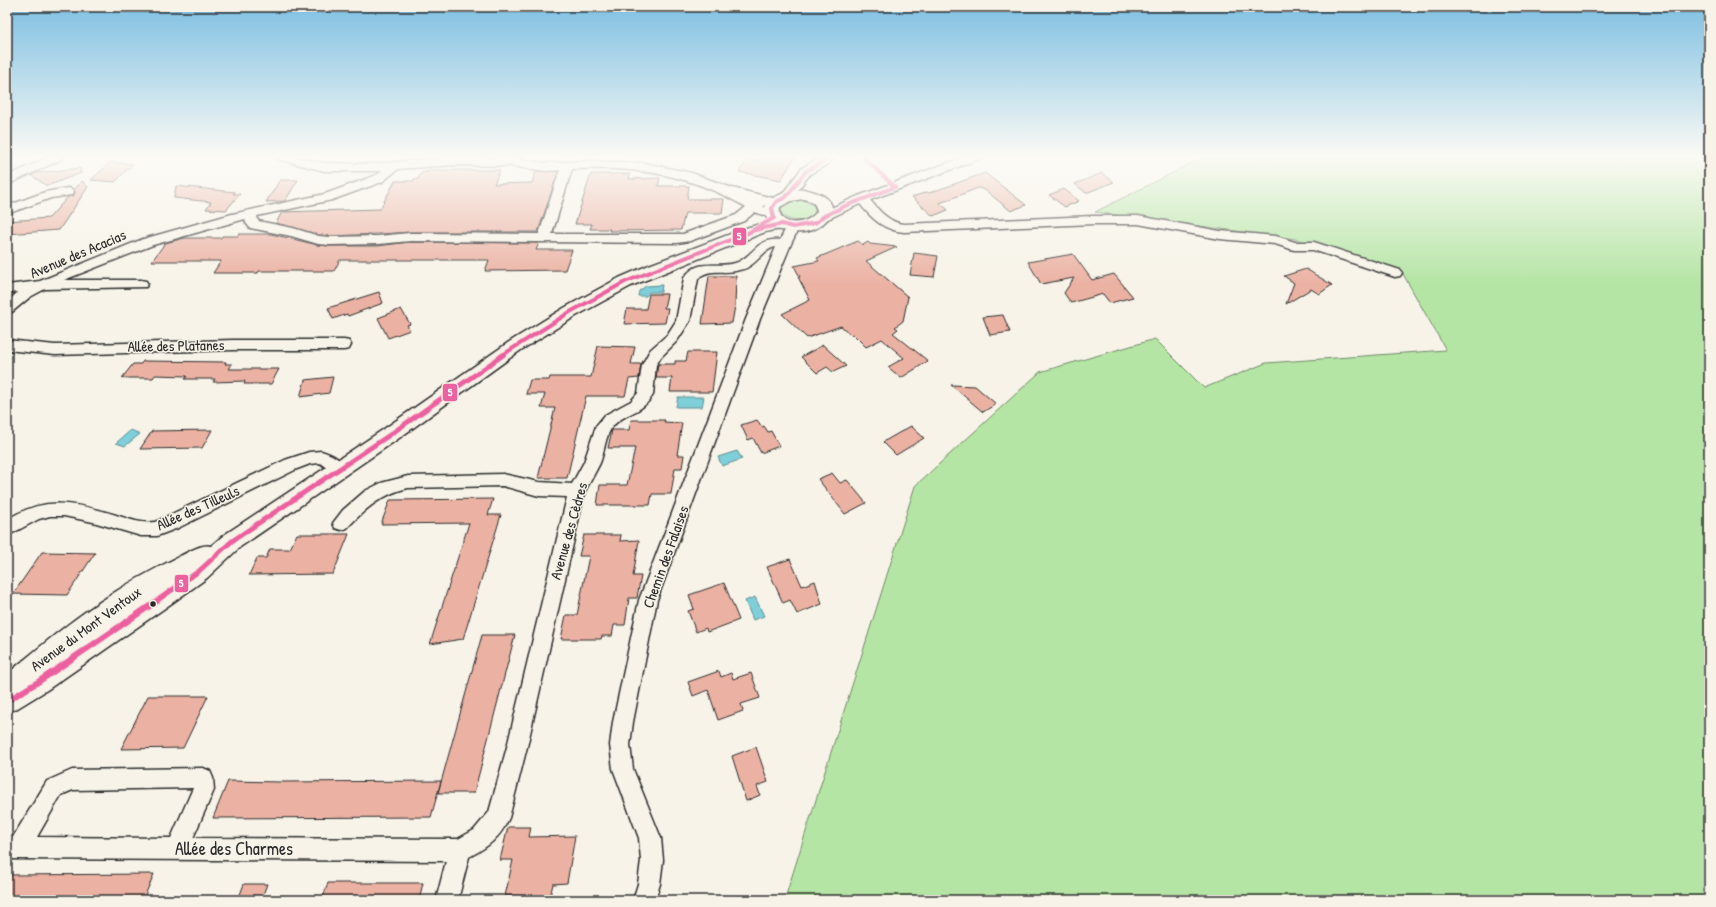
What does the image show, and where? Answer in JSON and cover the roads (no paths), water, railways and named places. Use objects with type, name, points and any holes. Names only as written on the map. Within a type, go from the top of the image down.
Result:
[{"type":"street","points":[[7,210],[35,199]]},
{"type":"street","name":"Avenue des Acacias","points":[[7,309],[25,294],[148,242],[250,214],[317,199]]},
{"type":"street","points":[[544,238],[556,199]]},
{"type":"street","points":[[753,199],[780,207]]},
{"type":"street","name":"Chemin des Falaises","points":[[644,900],[650,884],[652,860],[650,838],[644,818],[623,769],[620,745],[623,722],[648,600],[753,319],[784,244],[780,207],[786,199]]},
{"type":"street","points":[[250,214],[252,224],[293,232],[318,240],[330,241],[378,240],[410,237],[598,240],[682,239],[740,218],[807,199]]},
{"type":"street","points":[[818,199],[823,203],[824,211],[845,206],[861,199]]},
{"type":"street","points":[[862,199],[887,223],[899,227],[970,226],[1093,220],[1138,220],[1220,235],[1276,240],[1294,246],[1314,246],[1336,252],[1395,274]]},
{"type":"street","name":"Avenue du Mont Ventoux","points":[[7,689],[62,643],[114,605],[173,570],[232,541],[515,346],[576,309],[625,282],[755,230],[780,207],[801,227],[815,223],[824,211]]},
{"type":"street","name":"Avenue des Cèdres","points":[[460,850],[482,838],[498,818],[517,747],[577,491],[592,462],[602,430],[610,419],[636,406],[645,395],[649,365],[655,354],[672,338],[683,321],[691,278],[697,271],[709,268],[732,268],[744,264],[764,247],[772,243],[784,244]]},
{"type":"street","points":[[7,289],[44,285],[141,284]]},
{"type":"street","name":"Allée des Platanes","points":[[7,345],[55,350],[225,345],[344,345]]},
{"type":"street","name":"Allée des Tilleuls","points":[[7,529],[29,516],[59,508],[73,510],[140,530],[156,530],[200,510],[281,469],[309,457],[321,456],[338,469]]},
{"type":"street","points":[[340,523],[368,496],[393,484],[408,482],[503,480],[539,489],[577,491]]},
{"type":"street","name":"Avenue du Mont Ventoux","points":[[7,701],[38,682],[170,592],[199,571],[232,541]]},
{"type":"street","points":[[12,848],[54,788],[72,780],[203,778],[204,790],[177,849]]},
{"type":"street","name":"Allée des Charmes","points":[[12,848],[460,850]]},
{"type":"street","points":[[447,900],[460,850]]},
{"type":"water","points":[[662,285],[661,292],[649,292],[646,296],[638,296],[639,291],[646,286]]},
{"type":"water","points":[[678,397],[704,397],[702,407],[676,407]]},
{"type":"water","points":[[131,430],[140,434],[125,446],[116,443]]},
{"type":"water","points":[[737,451],[742,459],[722,466],[718,457]]},
{"type":"water","points":[[755,597],[764,616],[753,620],[745,601]]}]
